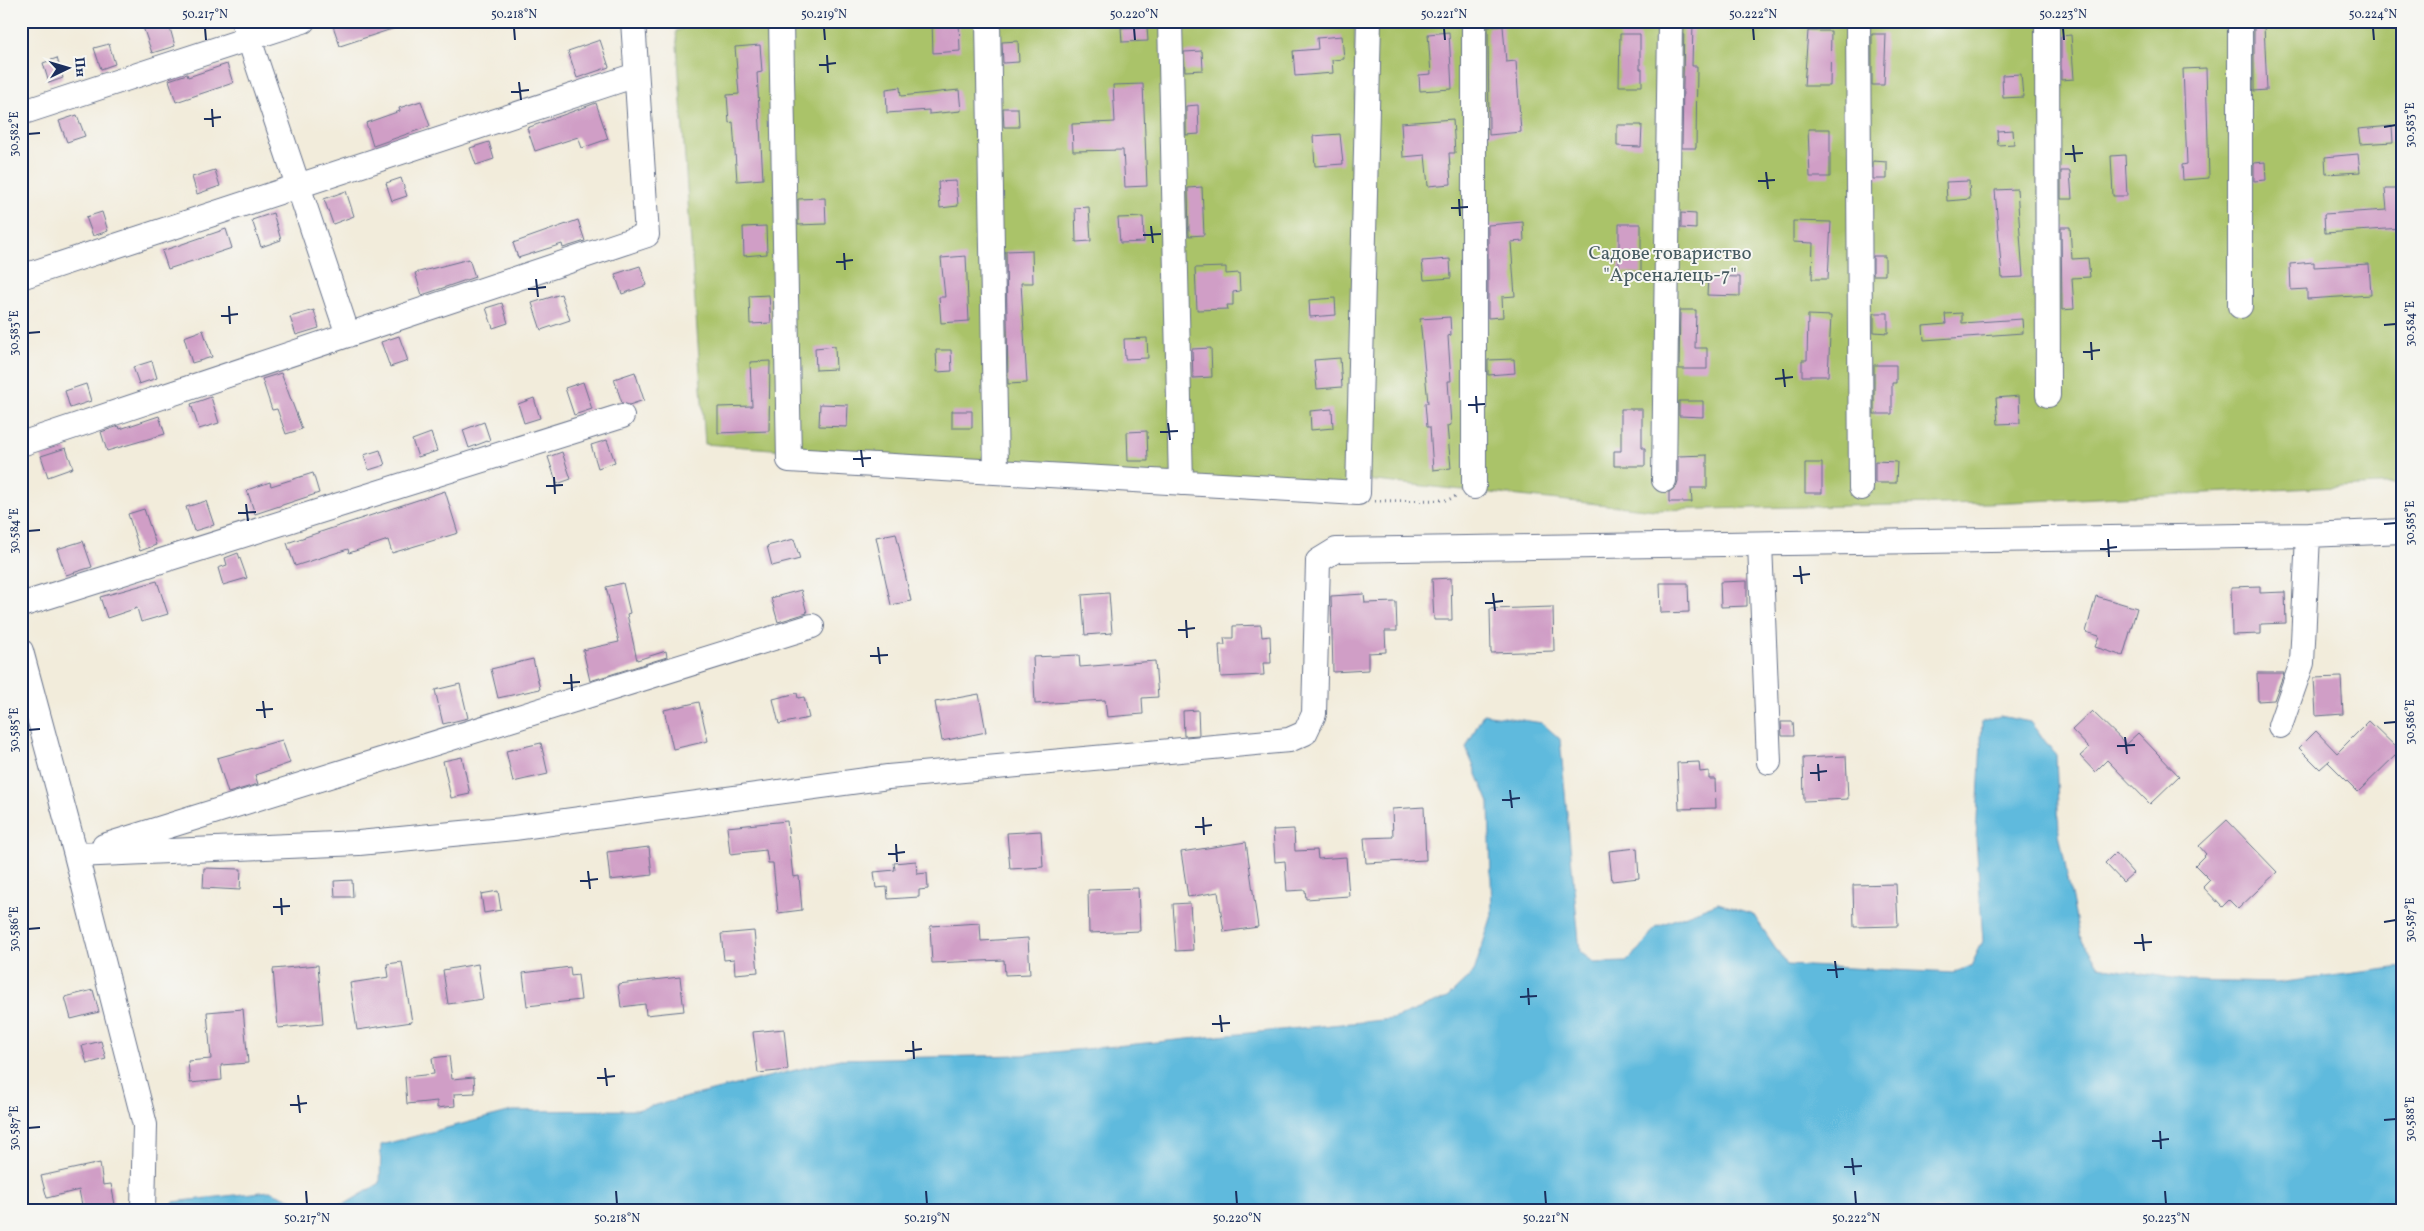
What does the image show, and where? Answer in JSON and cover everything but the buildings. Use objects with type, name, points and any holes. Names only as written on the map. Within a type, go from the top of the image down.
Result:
[{"type":"street","points":[[21,113],[246,30],[303,21]]},
{"type":"street","points":[[21,444],[647,235],[632,21]]},
{"type":"street","points":[[781,21],[789,460],[1358,493],[1369,21]]},
{"type":"street","points":[[988,21],[996,472]]},
{"type":"street","points":[[1170,21],[1181,483]]},
{"type":"street","points":[[1474,21],[1474,487]]},
{"type":"street","points":[[1664,480],[1670,21]]},
{"type":"street","points":[[1858,21],[1862,488]]},
{"type":"street","points":[[2047,21],[2048,396]]},
{"type":"street","points":[[2240,21],[2240,306]]},
{"type":"street","points":[[246,30],[348,335]]},
{"type":"street","points":[[21,277],[636,75]]},
{"type":"street","points":[[21,604],[622,416]]},
{"type":"street","points":[[76,855],[359,843],[514,828],[888,777],[1289,740],[1305,733],[1314,714],[1318,561],[1336,550],[2308,535],[2403,531]]},
{"type":"street","points":[[2280,726],[2302,663],[2308,535]]},
{"type":"street","points":[[1760,544],[1769,762]]},
{"type":"street","points":[[76,855],[812,626]]},
{"type":"street","points":[[21,651],[76,855],[145,1125],[142,1210]]},
{"type":"path","points":[[1358,493],[1375,501],[1448,500],[1474,487]]},
{"type":"green space","points":[[702,21],[1355,21],[1358,493],[705,444],[676,31]]},
{"type":"green space","name":"Садове товариство \"Арсеналець-7\"","points":[[1372,21],[2403,21],[2403,484],[1989,503],[1655,510],[1366,480]]},
{"type":"water","points":[[1483,714],[1542,723],[1560,739],[1580,952],[1595,963],[1626,962],[1641,948],[1655,927],[1718,903],[1753,914],[1787,965],[1954,973],[1971,966],[1983,941],[1976,839],[1982,722],[2000,716],[2030,722],[2056,755],[2059,833],[2079,935],[2099,966],[2190,981],[2276,983],[2403,967],[2403,1201],[2365,1210],[173,1210],[173,1202],[270,1191],[307,1206],[345,1204],[380,1183],[381,1145],[512,1111],[636,1110],[840,1059],[1023,1055],[1393,1019],[1447,998],[1474,972],[1492,915],[1489,803],[1466,748]]}]
